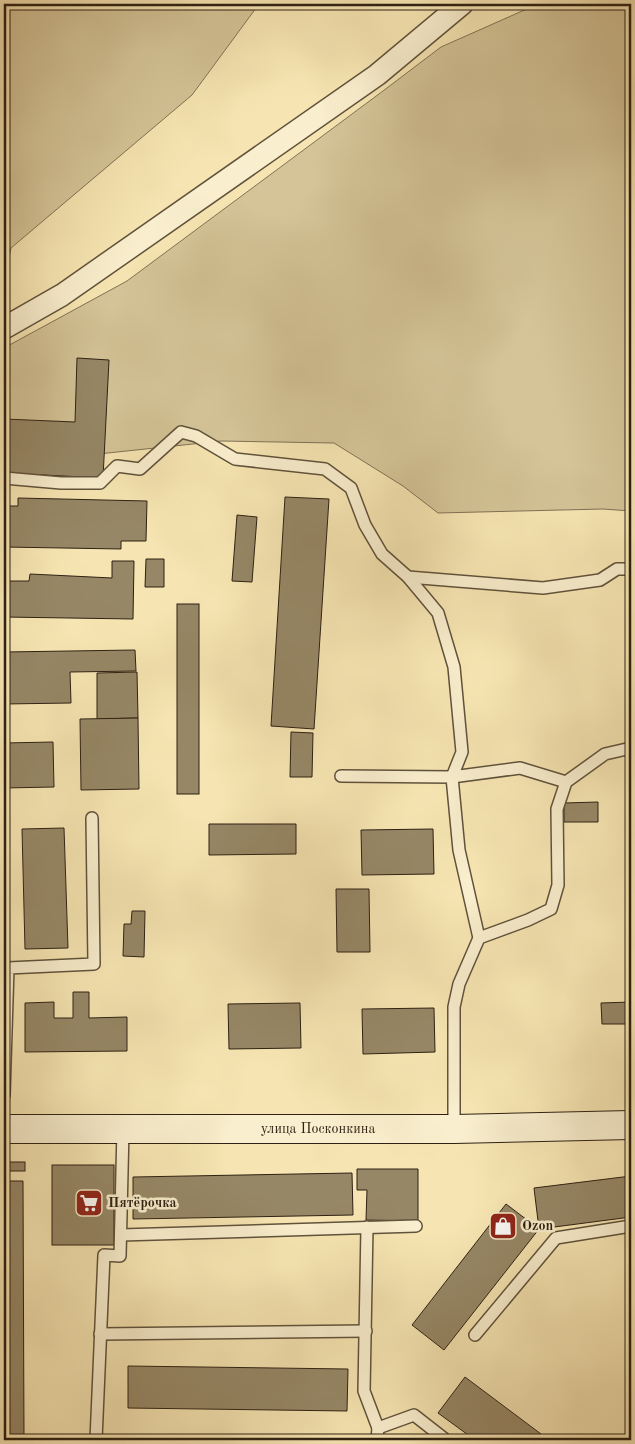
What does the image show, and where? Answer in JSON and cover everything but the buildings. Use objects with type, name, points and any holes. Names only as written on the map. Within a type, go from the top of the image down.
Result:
[{"type":"street","points":[[4,328],[62,295],[377,75],[462,4]]},
{"type":"street","name":"улица Посконкина","points":[[4,1129],[454,1129],[631,1125]]},
{"type":"lane","points":[[4,478],[61,483],[100,483],[117,466],[140,469],[181,432],[196,436],[235,458],[325,469],[351,488],[365,525],[382,554],[408,576],[438,613],[454,667],[462,752],[452,776],[459,850],[479,938],[459,984],[454,1007],[454,1129]]},
{"type":"lane","points":[[408,576],[543,588],[600,580],[617,569],[631,569]]},
{"type":"lane","points":[[479,938],[528,920],[551,909],[558,885],[557,809],[566,782],[605,754],[631,748]]},
{"type":"lane","points":[[341,776],[452,776],[520,768],[566,782]]},
{"type":"lane","points":[[4,1095],[8,968],[94,964],[92,818]]},
{"type":"lane","points":[[96,1440],[104,1255],[120,1256],[123,1129]]},
{"type":"lane","points":[[120,1235],[416,1226]]},
{"type":"lane","points":[[475,1335],[556,1238],[631,1226]]},
{"type":"lane","points":[[368,1227],[364,1391],[378,1428],[377,1440]]},
{"type":"lane","points":[[100,1334],[366,1331]]},
{"type":"lane","points":[[378,1428],[414,1415],[446,1440]]},
{"type":"shaded area","points":[[4,4],[259,4],[192,95],[11,248],[4,281]]},
{"type":"shaded area","points":[[538,4],[631,4],[631,511],[603,509],[438,513],[403,486],[334,443],[221,441],[4,464],[4,348],[127,281],[441,47]]},
{"type":"place","name":"Пятёрочка","points":[[89,1203]]},
{"type":"place","name":"Ozon","points":[[503,1226]]}]
